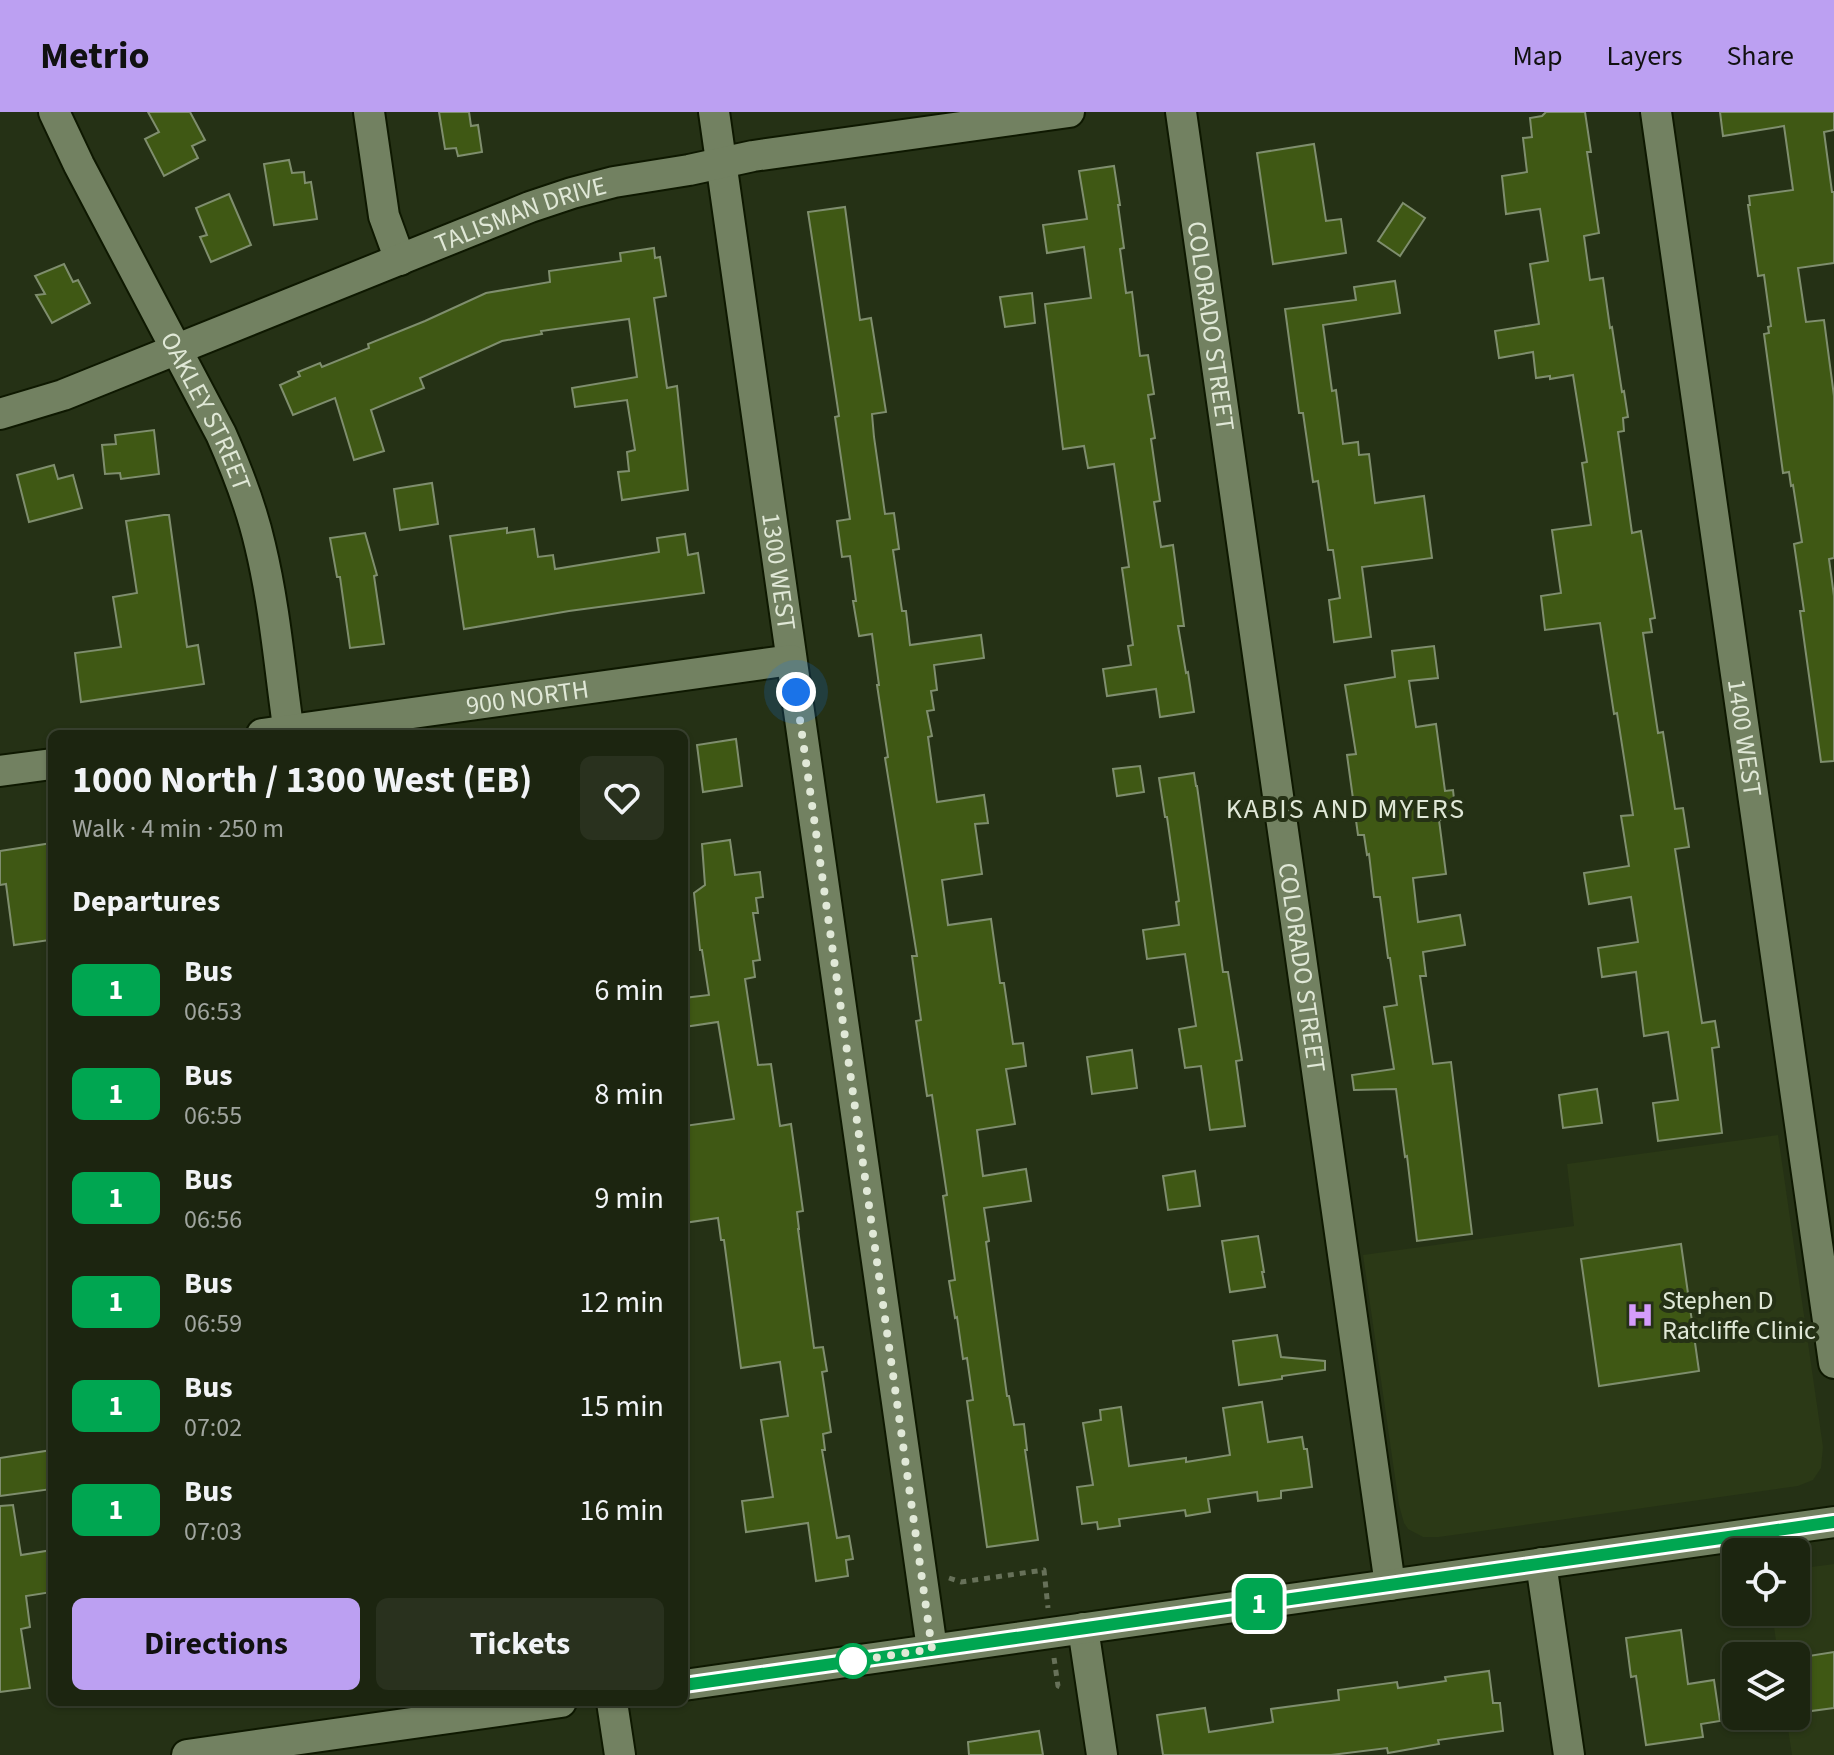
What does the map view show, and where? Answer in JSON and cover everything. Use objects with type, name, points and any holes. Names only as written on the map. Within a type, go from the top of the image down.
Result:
[{"type":"street","name":"OAKLEY STREET","points":[[54,112],[237,469],[268,579],[280,730]]},
{"type":"street","points":[[369,112],[384,216],[400,260]]},
{"type":"street","name":"1300 WEST","points":[[714,112],[932,1649]]},
{"type":"street","name":"TALISMAN DRIVE","points":[[0,414],[63,395],[530,207],[572,193],[753,156],[1069,112]]},
{"type":"street","name":"COLORADO STREET","points":[[1181,112],[1390,1585]]},
{"type":"street","name":"1400 WEST","points":[[1656,112],[1825,1238],[1833,1347]]},
{"type":"street","name":"900 NORTH","points":[[301,730],[791,660]]},
{"type":"street","points":[[0,771],[48,765]]},
{"type":"street","points":[[688,1684],[1834,1522]]},
{"type":"street","points":[[1541,1563],[1569,1755]]},
{"type":"street","points":[[1083,1628],[1102,1755]]},
{"type":"street","points":[[187,1755],[425,1712],[507,1706]]},
{"type":"street","points":[[613,1706],[620,1755]]},
{"type":"path","points":[[949,1578],[961,1582],[1044,1570],[1046,1588]]},
{"type":"path","points":[[1055,1665],[1058,1686]]},
{"type":"shaded area","points":[[1778,1135],[1823,1447],[1821,1468],[1813,1480],[1798,1486],[1439,1537],[1423,1537],[1408,1529],[1399,1505],[1363,1255],[1574,1226],[1567,1164]]},
{"type":"shaded area","points":[[1834,1564],[1834,1755],[1792,1755],[1788,1730],[1810,1730],[1810,1642],[1776,1642],[1774,1626],[1810,1626],[1810,1567]]},
{"type":"building","points":[[148,112],[190,112],[205,140],[192,146],[198,158],[164,176],[145,139],[159,132]]},
{"type":"building","points":[[439,112],[469,112],[471,126],[478,125],[482,152],[458,156],[456,148],[445,149]]},
{"type":"building","points":[[1546,112],[1585,112],[1591,152],[1587,152],[1599,233],[1584,236],[1590,280],[1603,278],[1628,417],[1623,418],[1624,431],[1618,432],[1632,533],[1641,531],[1655,618],[1650,619],[1652,632],[1643,633],[1658,733],[1663,732],[1675,809],[1683,808],[1689,847],[1675,849],[1702,1023],[1715,1021],[1719,1047],[1712,1048],[1722,1133],[1658,1141],[1653,1103],[1678,1100],[1668,1032],[1644,1036],[1636,972],[1602,977],[1598,948],[1638,942],[1631,897],[1589,904],[1584,873],[1629,866],[1621,816],[1633,815],[1600,623],[1545,630],[1541,596],[1561,593],[1552,530],[1591,525],[1582,463],[1587,462],[1573,375],[1536,378],[1533,352],[1499,358],[1495,331],[1539,324],[1530,264],[1548,261],[1540,209],[1506,214],[1502,176],[1527,172],[1523,138],[1532,137],[1530,118]]},
{"type":"building","points":[[1720,112],[1834,112],[1834,130],[1824,132],[1834,192],[1834,263],[1798,268],[1806,322],[1824,320],[1834,396],[1834,558],[1829,559],[1834,596],[1834,761],[1821,762],[1794,544],[1802,542],[1793,485],[1789,472],[1783,473],[1764,334],[1769,333],[1768,327],[1771,326],[1764,275],[1758,276],[1748,205],[1749,196],[1793,190],[1784,126],[1723,136]]},
{"type":"building","points":[[1314,144],[1326,221],[1341,219],[1346,253],[1273,264],[1257,153]]},
{"type":"building","points":[[289,160],[292,173],[304,172],[305,183],[311,182],[317,219],[274,225],[264,164]]},
{"type":"building","points":[[1114,166],[1126,293],[1132,292],[1140,356],[1148,355],[1154,394],[1148,395],[1160,501],[1154,502],[1161,547],[1173,545],[1184,626],[1178,626],[1194,712],[1160,717],[1156,689],[1107,696],[1103,669],[1131,665],[1128,646],[1133,645],[1122,568],[1129,567],[1114,464],[1088,468],[1084,446],[1063,449],[1045,304],[1091,298],[1084,247],[1047,253],[1043,225],[1087,219],[1079,171]]},
{"type":"building","points":[[229,194],[251,245],[211,262],[200,237],[207,235],[196,208]]},
{"type":"building","points":[[1403,203],[1425,218],[1400,256],[1378,241]]},
{"type":"building","points":[[845,207],[860,320],[871,318],[886,412],[872,414],[874,437],[885,514],[894,513],[899,549],[893,550],[910,645],[981,635],[984,658],[934,665],[937,690],[931,691],[934,710],[927,711],[937,802],[984,795],[988,823],[975,824],[982,874],[942,880],[948,925],[991,919],[1013,1044],[1023,1043],[1026,1066],[1006,1069],[1015,1124],[977,1130],[983,1176],[1026,1169],[1031,1201],[984,1208],[1007,1396],[1014,1425],[1024,1424],[1038,1540],[987,1547],[967,1401],[973,1400],[967,1358],[963,1359],[949,1281],[955,1280],[943,1196],[947,1195],[932,1095],[927,1096],[916,1021],[921,1020],[912,956],[917,956],[885,758],[888,757],[872,634],[859,636],[850,556],[842,557],[837,521],[850,519],[835,417],[839,416],[808,212]]},
{"type":"building","points":[[654,248],[655,258],[660,257],[666,296],[654,298],[667,388],[677,386],[688,490],[622,500],[618,472],[629,471],[627,452],[635,450],[627,400],[575,407],[572,388],[637,377],[629,319],[541,331],[542,334],[502,341],[420,378],[424,388],[371,410],[384,451],[354,460],[335,398],[293,415],[280,385],[300,376],[298,372],[320,363],[322,367],[369,348],[368,344],[486,293],[550,282],[549,271],[621,261],[620,253]]},
{"type":"building","points":[[64,264],[73,282],[78,280],[90,303],[52,323],[36,295],[45,294],[35,276]]},
{"type":"building","points":[[1395,281],[1400,313],[1323,325],[1343,444],[1358,442],[1359,455],[1369,454],[1375,503],[1424,496],[1432,558],[1362,567],[1371,637],[1334,642],[1329,600],[1340,598],[1333,550],[1328,550],[1318,481],[1313,482],[1303,413],[1299,413],[1285,309],[1356,300],[1354,287]]},
{"type":"building","points":[[1032,293],[1035,323],[1005,327],[1000,297]]},
{"type":"building","points":[[154,430],[159,474],[121,479],[120,473],[105,474],[102,445],[116,444],[115,435]]},
{"type":"building","points":[[54,465],[58,479],[73,475],[82,508],[29,522],[17,475]]},
{"type":"building","points":[[432,483],[438,524],[400,530],[394,489]]},
{"type":"building","points":[[169,515],[187,647],[198,645],[204,684],[81,702],[75,653],[121,647],[113,597],[137,593],[126,521]]},
{"type":"building","points":[[507,528],[507,533],[534,529],[538,557],[553,555],[555,569],[659,552],[657,538],[685,534],[688,555],[698,553],[704,593],[464,629],[450,536]]},
{"type":"building","points":[[365,533],[377,575],[374,576],[384,644],[350,648],[340,577],[337,577],[330,538]]},
{"type":"building","points":[[1434,646],[1438,678],[1409,681],[1416,727],[1436,724],[1445,791],[1453,790],[1456,817],[1439,820],[1446,874],[1413,878],[1418,922],[1460,915],[1465,945],[1423,952],[1426,976],[1420,976],[1433,1064],[1451,1062],[1472,1234],[1417,1241],[1396,1089],[1354,1090],[1352,1075],[1394,1069],[1384,1007],[1397,1005],[1380,897],[1374,897],[1364,835],[1358,835],[1347,755],[1356,754],[1345,685],[1395,677],[1392,651]]},
{"type":"building","points":[[736,739],[742,786],[703,792],[697,745]]},
{"type":"building","points":[[1140,766],[1144,792],[1117,796],[1113,769]]},
{"type":"building","points":[[1194,773],[1223,972],[1228,972],[1242,1060],[1236,1061],[1245,1126],[1210,1130],[1201,1066],[1185,1068],[1179,1029],[1196,1026],[1185,954],[1147,959],[1143,930],[1179,925],[1176,902],[1179,901],[1159,778]]},
{"type":"building","points":[[730,840],[735,875],[760,872],[763,897],[756,898],[758,913],[753,913],[760,960],[753,961],[755,977],[745,979],[758,1065],[771,1064],[780,1126],[791,1124],[803,1211],[797,1212],[798,1229],[814,1348],[823,1347],[827,1371],[822,1372],[831,1432],[823,1434],[825,1450],[822,1450],[837,1538],[849,1536],[853,1559],[846,1560],[848,1576],[816,1581],[808,1523],[746,1532],[742,1501],[773,1497],[761,1420],[788,1416],[780,1362],[741,1368],[724,1240],[721,1240],[718,1218],[688,1222],[688,1125],[734,1119],[718,1022],[688,1026],[688,998],[709,995],[694,893],[705,885],[702,844]]},
{"type":"building","points":[[48,844],[48,940],[14,945],[6,884],[0,885],[0,851]]},
{"type":"building","points":[[1132,1050],[1137,1088],[1092,1094],[1087,1057]]},
{"type":"building","points":[[1597,1089],[1602,1123],[1563,1128],[1559,1095]]},
{"type":"building","points":[[1195,1171],[1200,1206],[1168,1210],[1163,1176]]},
{"type":"building","points":[[1258,1236],[1265,1287],[1230,1292],[1222,1241]]},
{"type":"building","name":"Stephen D Ratcliffe Clinic","points":[[1681,1244],[1699,1371],[1599,1386],[1581,1259]]},
{"type":"building","points":[[1277,1335],[1281,1357],[1325,1361],[1325,1370],[1239,1385],[1233,1341]]},
{"type":"building","points":[[1262,1402],[1268,1442],[1302,1437],[1304,1449],[1307,1449],[1312,1487],[1281,1491],[1281,1498],[1258,1501],[1257,1492],[1208,1499],[1210,1512],[1186,1516],[1185,1510],[1119,1519],[1120,1526],[1098,1529],[1097,1522],[1082,1524],[1077,1487],[1093,1485],[1083,1423],[1101,1420],[1100,1410],[1121,1407],[1129,1466],[1230,1455],[1223,1408]]},
{"type":"building","points":[[48,1451],[48,1490],[0,1496],[0,1458]]},
{"type":"building","points":[[13,1505],[21,1555],[48,1551],[48,1593],[26,1596],[30,1627],[21,1629],[30,1688],[0,1692],[0,1506]]},
{"type":"building","points":[[1681,1630],[1688,1684],[1714,1680],[1720,1721],[1701,1724],[1703,1737],[1646,1745],[1636,1676],[1631,1677],[1626,1638]]},
{"type":"building","points":[[1834,1652],[1834,1708],[1810,1711],[1810,1656]]},
{"type":"building","points":[[1489,1671],[1493,1703],[1500,1703],[1503,1731],[1438,1740],[1439,1744],[1388,1753],[1387,1748],[1331,1755],[1163,1755],[1157,1715],[1205,1708],[1209,1732],[1273,1722],[1271,1709],[1339,1700],[1338,1690],[1397,1682],[1398,1688]]},
{"type":"building","points":[[1039,1731],[1043,1755],[969,1755],[968,1742]]},
{"type":"bus line","name":"1","points":[[688,1684],[1834,1522]]},
{"type":"place","name":"Stephen D Ratcliffe Clinic","points":[[1640,1315]]},
{"type":"district","name":"KABIS AND MYERS","points":[[1346,809]]},
{"type":"route","points":[[796,692],[932,1649],[853,1661]]}]
